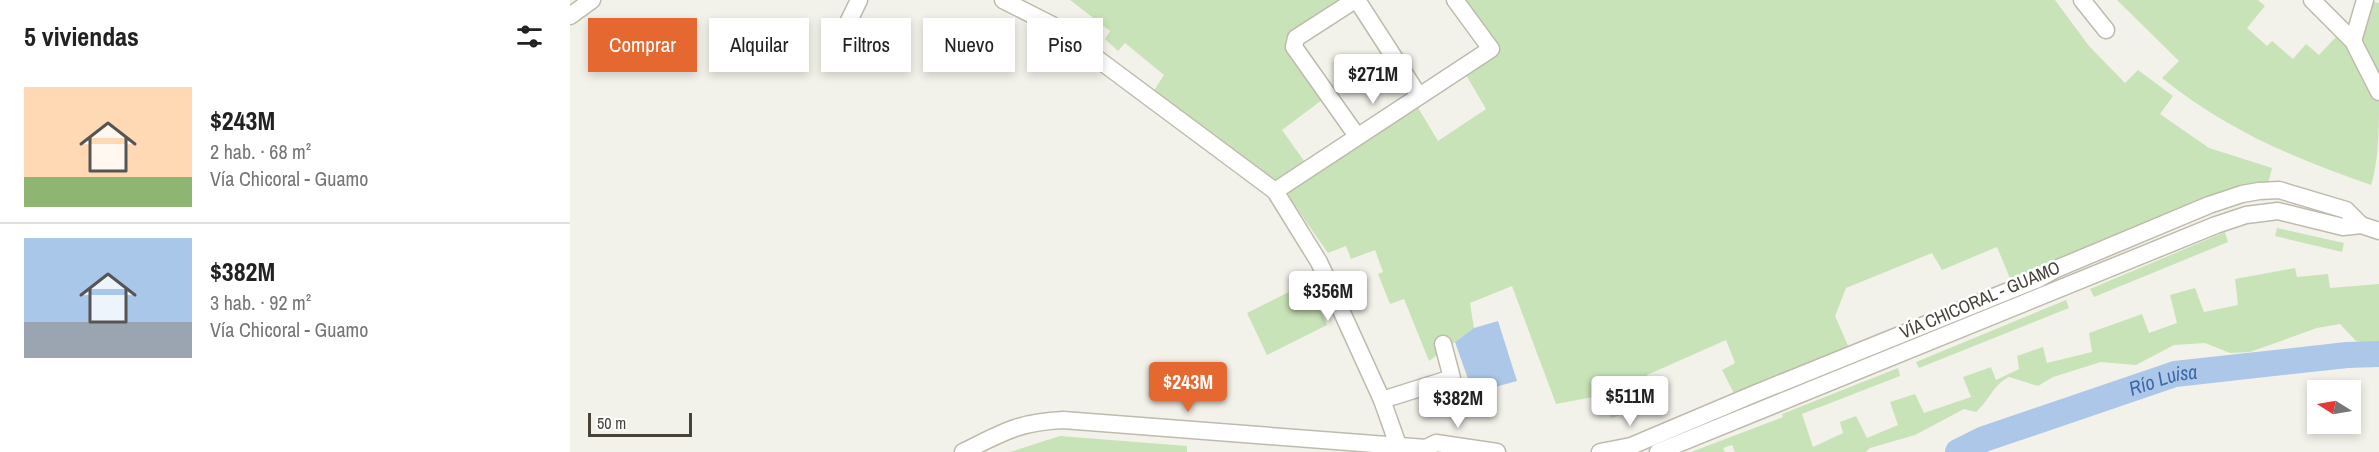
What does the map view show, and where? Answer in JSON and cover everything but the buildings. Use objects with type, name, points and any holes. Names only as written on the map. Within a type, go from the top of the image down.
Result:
[{"type":"street","points":[[570,16],[592,0]]},
{"type":"street","points":[[850,18],[859,0]]},
{"type":"street","points":[[1003,0],[1052,25],[1275,191],[1319,262],[1382,400],[1398,445]]},
{"type":"street","points":[[1357,136],[1294,47],[1296,38],[1356,0],[1419,96]]},
{"type":"street","points":[[1275,191],[1491,49],[1455,0]]},
{"type":"street","points":[[2082,0],[2106,30]]},
{"type":"street","points":[[2312,0],[2353,41],[2379,92]]},
{"type":"street","points":[[2353,41],[2365,0]]},
{"type":"street","name":"VÍA CHICORAL - GUAMO","points":[[1600,452],[1671,437],[1767,397],[1890,338],[2038,279],[2056,269],[2209,205],[2242,194],[2279,190],[2346,210],[2373,227]]},
{"type":"street","name":"VÍA CHICORAL - GUAMO","points":[[1767,397],[1897,354],[2216,225],[2246,215],[2278,211],[2343,227],[2373,227]]},
{"type":"street","points":[[2056,269],[2062,287]]},
{"type":"street","points":[[1890,338],[1897,354]]},
{"type":"street","points":[[1382,400],[1452,378],[1443,344]]},
{"type":"street","points":[[963,452],[1013,427],[1038,421],[1063,420],[1398,445],[1428,450],[1437,443],[1497,452]]},
{"type":"street","name":"VÍA CHICORAL - GUAMO","points":[[1658,452],[1671,437]]},
{"type":"green space","points":[[1070,0],[1345,0],[1293,36],[1322,100],[1282,130],[1307,165],[1276,185],[1153,92],[1164,75],[1125,43],[1118,51],[1105,39],[1110,31],[1103,26],[1103,18],[1093,18]]},
{"type":"green space","points":[[1466,0],[2055,0],[2089,46],[2125,83],[2138,70],[2173,96],[2160,114],[2209,148],[2272,168],[2268,184],[2012,283],[1997,247],[1942,270],[1932,253],[1846,288],[1835,316],[1850,350],[1737,399],[1722,370],[1735,363],[1726,340],[1647,375],[1655,405],[1611,418],[1604,395],[1556,404],[1512,286],[1470,303],[1474,328],[1429,361],[1404,299],[1390,304],[1378,274],[1383,272],[1375,250],[1351,259],[1346,246],[1328,253],[1286,193],[1417,106],[1438,141],[1486,109],[1466,75],[1500,49]]},
{"type":"green space","points":[[2117,0],[2258,0],[2265,6],[2247,28],[2267,46],[2272,41],[2293,59],[2306,44],[2319,55],[2336,37],[2368,76],[2379,102],[2377,155],[2371,185],[2314,164],[2262,141],[2236,128],[2187,97],[2162,78],[2179,61]]},
{"type":"green space","points":[[2371,1],[2379,3],[2379,77],[2359,42]]},
{"type":"green space","points":[[2277,228],[2344,243],[2342,252],[2275,236]]},
{"type":"green space","points":[[2225,232],[2228,242],[2094,297],[2090,289]]},
{"type":"green space","points":[[2295,268],[2297,277],[2328,274],[2330,288],[2379,284],[2379,342],[2375,345],[2356,341],[2340,324],[2317,328],[2250,352],[2230,353],[2205,343],[2174,345],[2136,365],[2101,362],[2053,377],[2038,386],[2009,377],[1999,384],[1976,412],[1964,409],[1915,435],[1870,448],[1866,452],[1735,452],[1732,445],[1723,448],[1725,452],[1691,452],[1783,417],[1782,414],[1898,368],[1900,376],[1802,414],[1813,447],[1843,433],[1840,422],[1856,416],[1867,438],[1898,425],[1890,402],[1915,394],[1924,413],[1971,397],[1963,377],[1991,367],[1996,380],[2019,369],[2017,356],[2043,347],[2047,363],[2092,352],[2089,333],[2142,314],[2149,333],[2177,323],[2170,295],[2195,288],[2204,312],[2238,305],[2235,279]]},
{"type":"green space","points":[[1307,283],[1327,325],[1267,355],[1247,313]]},
{"type":"green space","points":[[2066,300],[2069,308],[1919,368],[1916,362]]},
{"type":"green space","points":[[1060,436],[1187,446],[1187,452],[1010,452]]},
{"type":"water","points":[[1498,321],[1517,381],[1473,393],[1455,342],[1474,328]]},
{"type":"waterway","name":"Río Luisa","points":[[1958,452],[1984,439],[2175,374],[2347,355],[2379,354]]}]
